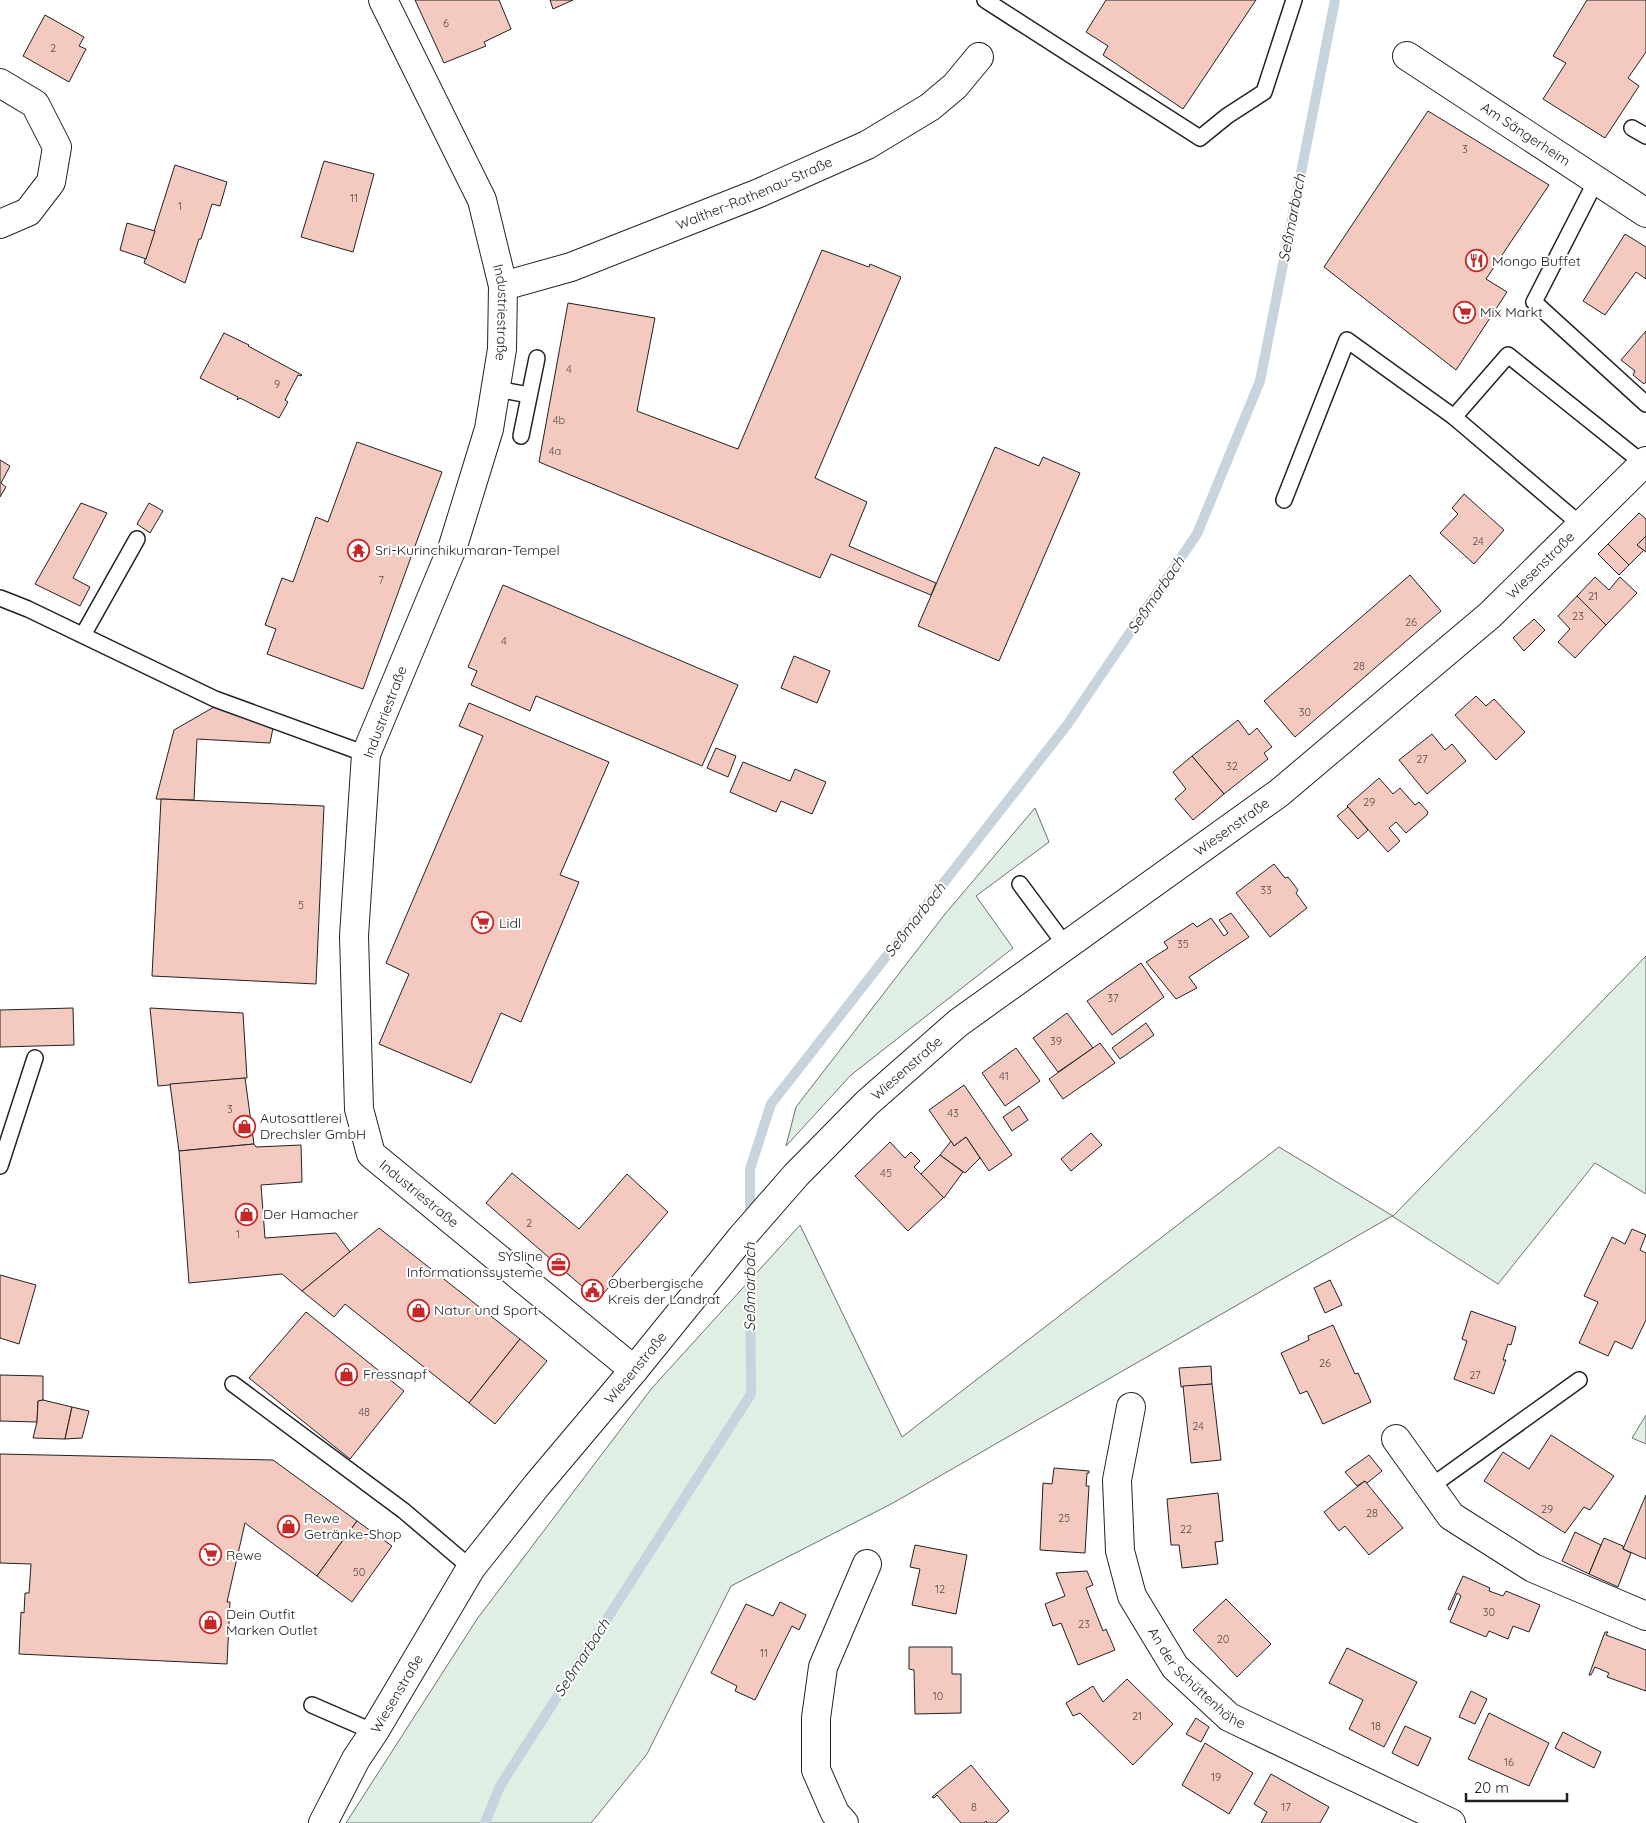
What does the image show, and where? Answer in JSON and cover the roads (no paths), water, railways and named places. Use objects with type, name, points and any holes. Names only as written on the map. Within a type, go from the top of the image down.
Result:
[{"type":"street","name":"Industriestraße","points":[[383,0],[482,200],[503,286],[502,349],[489,428],[453,546],[366,754],[354,936],[359,1109],[371,1154],[634,1370]]},
{"type":"street","name":"Am Sängerheim","points":[[1406,56],[1646,213]]},
{"type":"street","name":"Walther-Rathenau-Straße","points":[[503,286],[571,267],[759,193],[867,145],[930,107],[955,86],[979,57]]},
{"type":"street","points":[[0,83],[35,104],[57,147],[51,182],[28,212],[0,224]]},
{"type":"street","name":"Wiesenstraße","points":[[323,1823],[356,1759],[471,1568],[537,1485],[796,1175],[867,1103],[958,1023],[1279,793],[1490,615],[1645,462]]},
{"type":"street","name":"An der Schüttenhöhe","points":[[1131,1407],[1117,1480],[1120,1551],[1132,1596],[1175,1667],[1230,1717],[1451,1823]]},
{"type":"street","points":[[1396,1439],[1451,1516],[1532,1568],[1646,1616]]},
{"type":"street","points":[[844,1823],[835,1813],[816,1770],[816,1718],[823,1668],[867,1564]]},
{"type":"lane","points":[[985,0],[1200,138],[1227,116],[1264,92],[1294,0]]},
{"type":"lane","points":[[1632,128],[1646,136]]},
{"type":"lane","points":[[1596,181],[1534,302],[1646,404]]},
{"type":"lane","points":[[1284,500],[1346,340],[1454,417],[1582,525]]},
{"type":"lane","points":[[1454,417],[1508,355],[1645,462]]},
{"type":"lane","points":[[521,436],[537,358]]},
{"type":"lane","points":[[496,389],[529,395]]},
{"type":"lane","points":[[83,635],[137,539]]},
{"type":"lane","points":[[0,598],[28,609],[215,699],[366,754]]},
{"type":"lane","points":[[1020,884],[1066,946]]},
{"type":"lane","points":[[0,1166],[35,1058]]},
{"type":"lane","points":[[1430,1488],[1579,1380]]},
{"type":"lane","points":[[234,1384],[404,1511],[471,1568]]},
{"type":"lane","points":[[312,1705],[374,1732]]},
{"type":"waterway","name":"Seßmarbach","points":[[750,1219],[750,1169],[771,1104],[1067,725],[1197,534],[1260,381],[1335,0]]},
{"type":"waterway","name":"Seßmarbach","points":[[485,1823],[500,1786],[751,1394],[750,1236]]},
{"type":"place","name":"Mongo Buffet","points":[[1476,261]]},
{"type":"place","name":"Mix Markt","points":[[1464,312]]},
{"type":"place","name":"Sri-Kurinchikumaran-Tempel","points":[[359,550]]},
{"type":"place","name":"Lidl","points":[[483,923]]},
{"type":"place","name":"Autosattlerei Drechsler GmbH","points":[[244,1126]]},
{"type":"place","name":"Der Hamacher","points":[[247,1214]]},
{"type":"place","name":"SYSline Informationssysteme","points":[[559,1264]]},
{"type":"place","name":"Oberbergische Kreis der Landrat","points":[[592,1291]]},
{"type":"place","name":"Natur und Sport","points":[[418,1310]]},
{"type":"place","name":"Fressnapf","points":[[347,1374]]},
{"type":"place","name":"Rewe Getränke-Shop","points":[[288,1526]]},
{"type":"place","name":"Rewe","points":[[210,1555]]},
{"type":"place","name":"Dein Outfit Marken Outlet","points":[[210,1622]]}]
